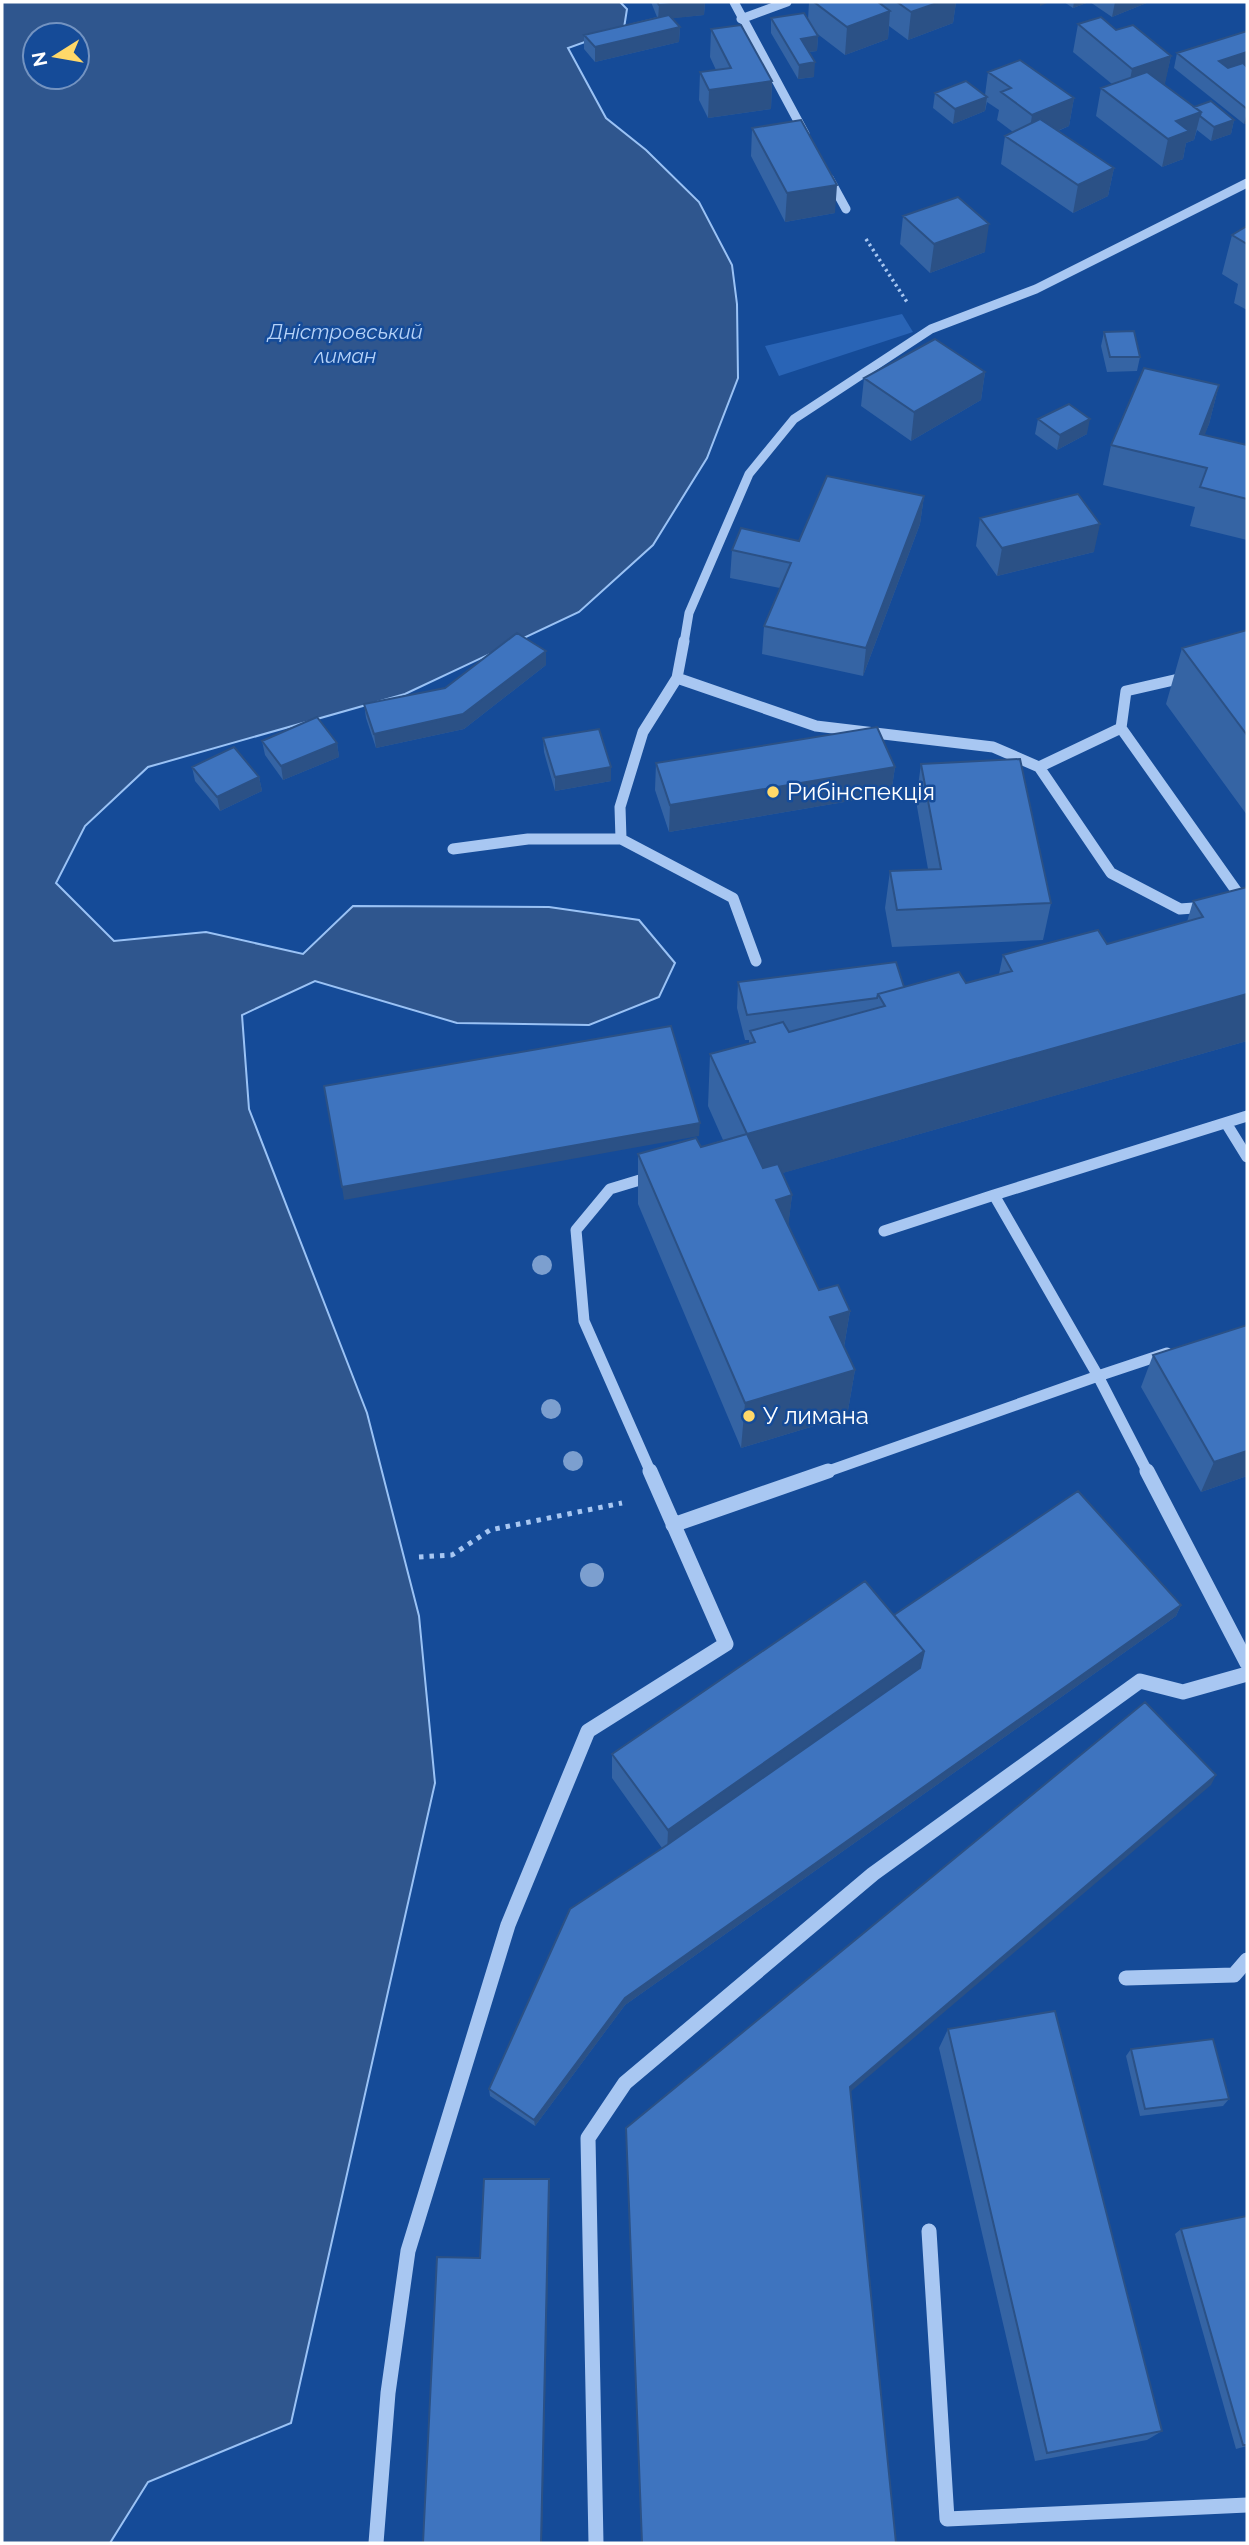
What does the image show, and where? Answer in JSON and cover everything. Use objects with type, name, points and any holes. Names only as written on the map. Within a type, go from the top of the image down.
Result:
[{"type":"street","points":[[734,2],[807,138]]},
{"type":"street","points":[[741,19],[787,2]]},
{"type":"street","points":[[826,173],[846,209]]},
{"type":"street","points":[[621,839],[620,807],[643,732],[677,678],[689,613],[749,474],[794,419],[931,329],[1036,289],[1247,183]]},
{"type":"street","points":[[1194,676],[1126,691],[1121,728],[1246,905]]},
{"type":"street","points":[[677,678],[816,726],[993,747],[1039,767],[1111,873],[1180,909],[1219,906]]},
{"type":"street","points":[[1039,767],[1121,728]]},
{"type":"street","points":[[453,849],[528,839],[621,839],[733,898],[756,961]]},
{"type":"street","points":[[1232,905],[1246,905]]},
{"type":"street","points":[[884,1231],[1247,1116]]},
{"type":"street","points":[[1226,1123],[1247,1157]]},
{"type":"street","points":[[376,2543],[388,2393],[408,2251],[508,1925],[588,1731],[726,1644],[584,1321],[576,1230],[610,1189],[671,1171]]},
{"type":"street","points":[[994,1195],[1098,1376],[1247,1663]]},
{"type":"street","points":[[673,1525],[1185,1347]]},
{"type":"street","points":[[596,2543],[588,2137],[625,2083],[873,1874],[1140,1681],[1183,1692],[1247,1674]]},
{"type":"street","points":[[1126,1978],[1234,1975],[1247,1960]]},
{"type":"street","points":[[929,2231],[947,2519],[1247,2505]]},
{"type":"path","points":[[846,209],[910,307]]},
{"type":"path","points":[[419,1558],[452,1555],[489,1530],[660,1495]]},
{"type":"shaded area","points":[[902,314],[913,332],[779,376],[765,346]]},
{"type":"water","name":"Дністровський лиман","points":[[2,2],[620,2],[627,9],[624,28],[568,48],[606,118],[646,150],[699,202],[732,265],[737,304],[738,378],[707,458],[653,545],[579,612],[405,694],[148,767],[85,826],[56,883],[114,941],[206,932],[303,954],[353,906],[549,907],[639,920],[675,963],[659,997],[589,1025],[457,1023],[315,981],[242,1015],[249,1109],[367,1413],[419,1616],[435,1783],[291,2423],[148,2482],[110,2543],[2,2543]]},
{"type":"building","points":[[657,2],[690,2],[659,5]]},
{"type":"building","points":[[814,2],[878,2],[890,11],[847,27]]},
{"type":"building","points":[[897,2],[940,2],[911,12]]},
{"type":"building","points":[[804,13],[818,36],[801,39],[815,62],[799,65],[771,18]]},
{"type":"building","points":[[669,15],[680,27],[595,47],[584,35]]},
{"type":"building","points":[[1101,17],[1116,30],[1133,25],[1171,56],[1132,69],[1078,24]]},
{"type":"building","points":[[741,25],[772,81],[709,90],[700,72],[731,68],[711,29]]},
{"type":"building","points":[[1247,31],[1247,52],[1219,61],[1228,68],[1243,63],[1247,67],[1247,109],[1177,53]]},
{"type":"building","points":[[1020,60],[1074,98],[1032,115],[1001,92],[1011,88],[988,72]]},
{"type":"building","points":[[1147,72],[1201,112],[1176,121],[1189,131],[1168,139],[1101,88]]},
{"type":"building","points":[[966,81],[987,97],[955,109],[935,93]]},
{"type":"building","points":[[1211,101],[1234,120],[1214,127],[1200,116],[1201,112],[1194,107]]},
{"type":"building","points":[[1040,119],[1114,168],[1078,185],[1005,136]]},
{"type":"building","points":[[801,120],[837,185],[787,193],[752,128]]},
{"type":"building","points":[[958,197],[989,224],[934,244],[903,216]]},
{"type":"building","points":[[1247,226],[1247,244],[1232,235]]},
{"type":"building","points":[[1134,331],[1140,357],[1110,357],[1104,332]]},
{"type":"building","points":[[935,339],[985,372],[914,412],[864,378]]},
{"type":"building","points":[[1144,368],[1219,385],[1200,434],[1247,445],[1247,499],[1200,487],[1207,468],[1111,445]]},
{"type":"building","points":[[1069,404],[1090,419],[1060,435],[1038,419]]},
{"type":"building","points":[[827,476],[924,496],[866,648],[764,626],[791,563],[732,550],[741,528],[799,541]]},
{"type":"building","points":[[1078,494],[1100,524],[1002,548],[980,518]]},
{"type":"building","points":[[1247,630],[1247,735],[1182,648]]},
{"type":"building","points":[[517,633],[546,651],[463,714],[374,734],[364,704],[445,688]]},
{"type":"building","points":[[317,717],[337,743],[281,766],[262,741]]},
{"type":"building","points":[[877,727],[895,767],[670,805],[656,763]]},
{"type":"building","points":[[599,729],[611,767],[555,777],[543,738]]},
{"type":"building","points":[[234,747],[259,777],[217,797],[192,767]]},
{"type":"building","points":[[1020,759],[1051,903],[897,910],[890,871],[941,869],[921,764]]},
{"type":"building","points":[[1247,887],[1247,994],[747,1134],[710,1054],[755,1042],[750,1031],[783,1022],[789,1032],[885,1006],[878,994],[959,972],[966,983],[1012,971],[1003,955],[1098,930],[1107,944],[1203,917],[1193,901]]},
{"type":"building","points":[[896,962],[904,987],[878,994],[877,998],[747,1015],[738,982]]},
{"type":"building","points":[[671,1026],[700,1123],[342,1187],[324,1086]]},
{"type":"building","points":[[747,1134],[763,1168],[778,1164],[792,1195],[776,1200],[819,1290],[838,1285],[850,1311],[830,1317],[855,1370],[745,1403],[638,1154],[696,1138],[701,1147]]},
{"type":"building","points":[[1247,1325],[1247,1451],[1214,1462],[1153,1355]]},
{"type":"building","points":[[1078,1491],[1181,1605],[625,1998],[534,2120],[489,2089],[570,1909],[667,1845],[920,1668],[924,1651],[894,1615]]},
{"type":"building","points":[[865,1581],[924,1651],[668,1830],[612,1754]]},
{"type":"building","points":[[1145,1702],[1216,1775],[850,2087],[896,2543],[642,2543],[626,2128]]},
{"type":"building","points":[[1055,2011],[1162,2431],[1047,2453],[948,2029]]},
{"type":"building","points":[[1213,2039],[1229,2099],[1145,2109],[1131,2049]]},
{"type":"building","points":[[484,2179],[549,2179],[541,2543],[423,2543],[437,2257],[480,2258]]},
{"type":"building","points":[[1247,2216],[1247,2445],[1243,2445],[1181,2229]]},
{"type":"place","name":"Рибінспекція","points":[[773,792]]},
{"type":"place","name":"У лимана","points":[[749,1416]]}]
